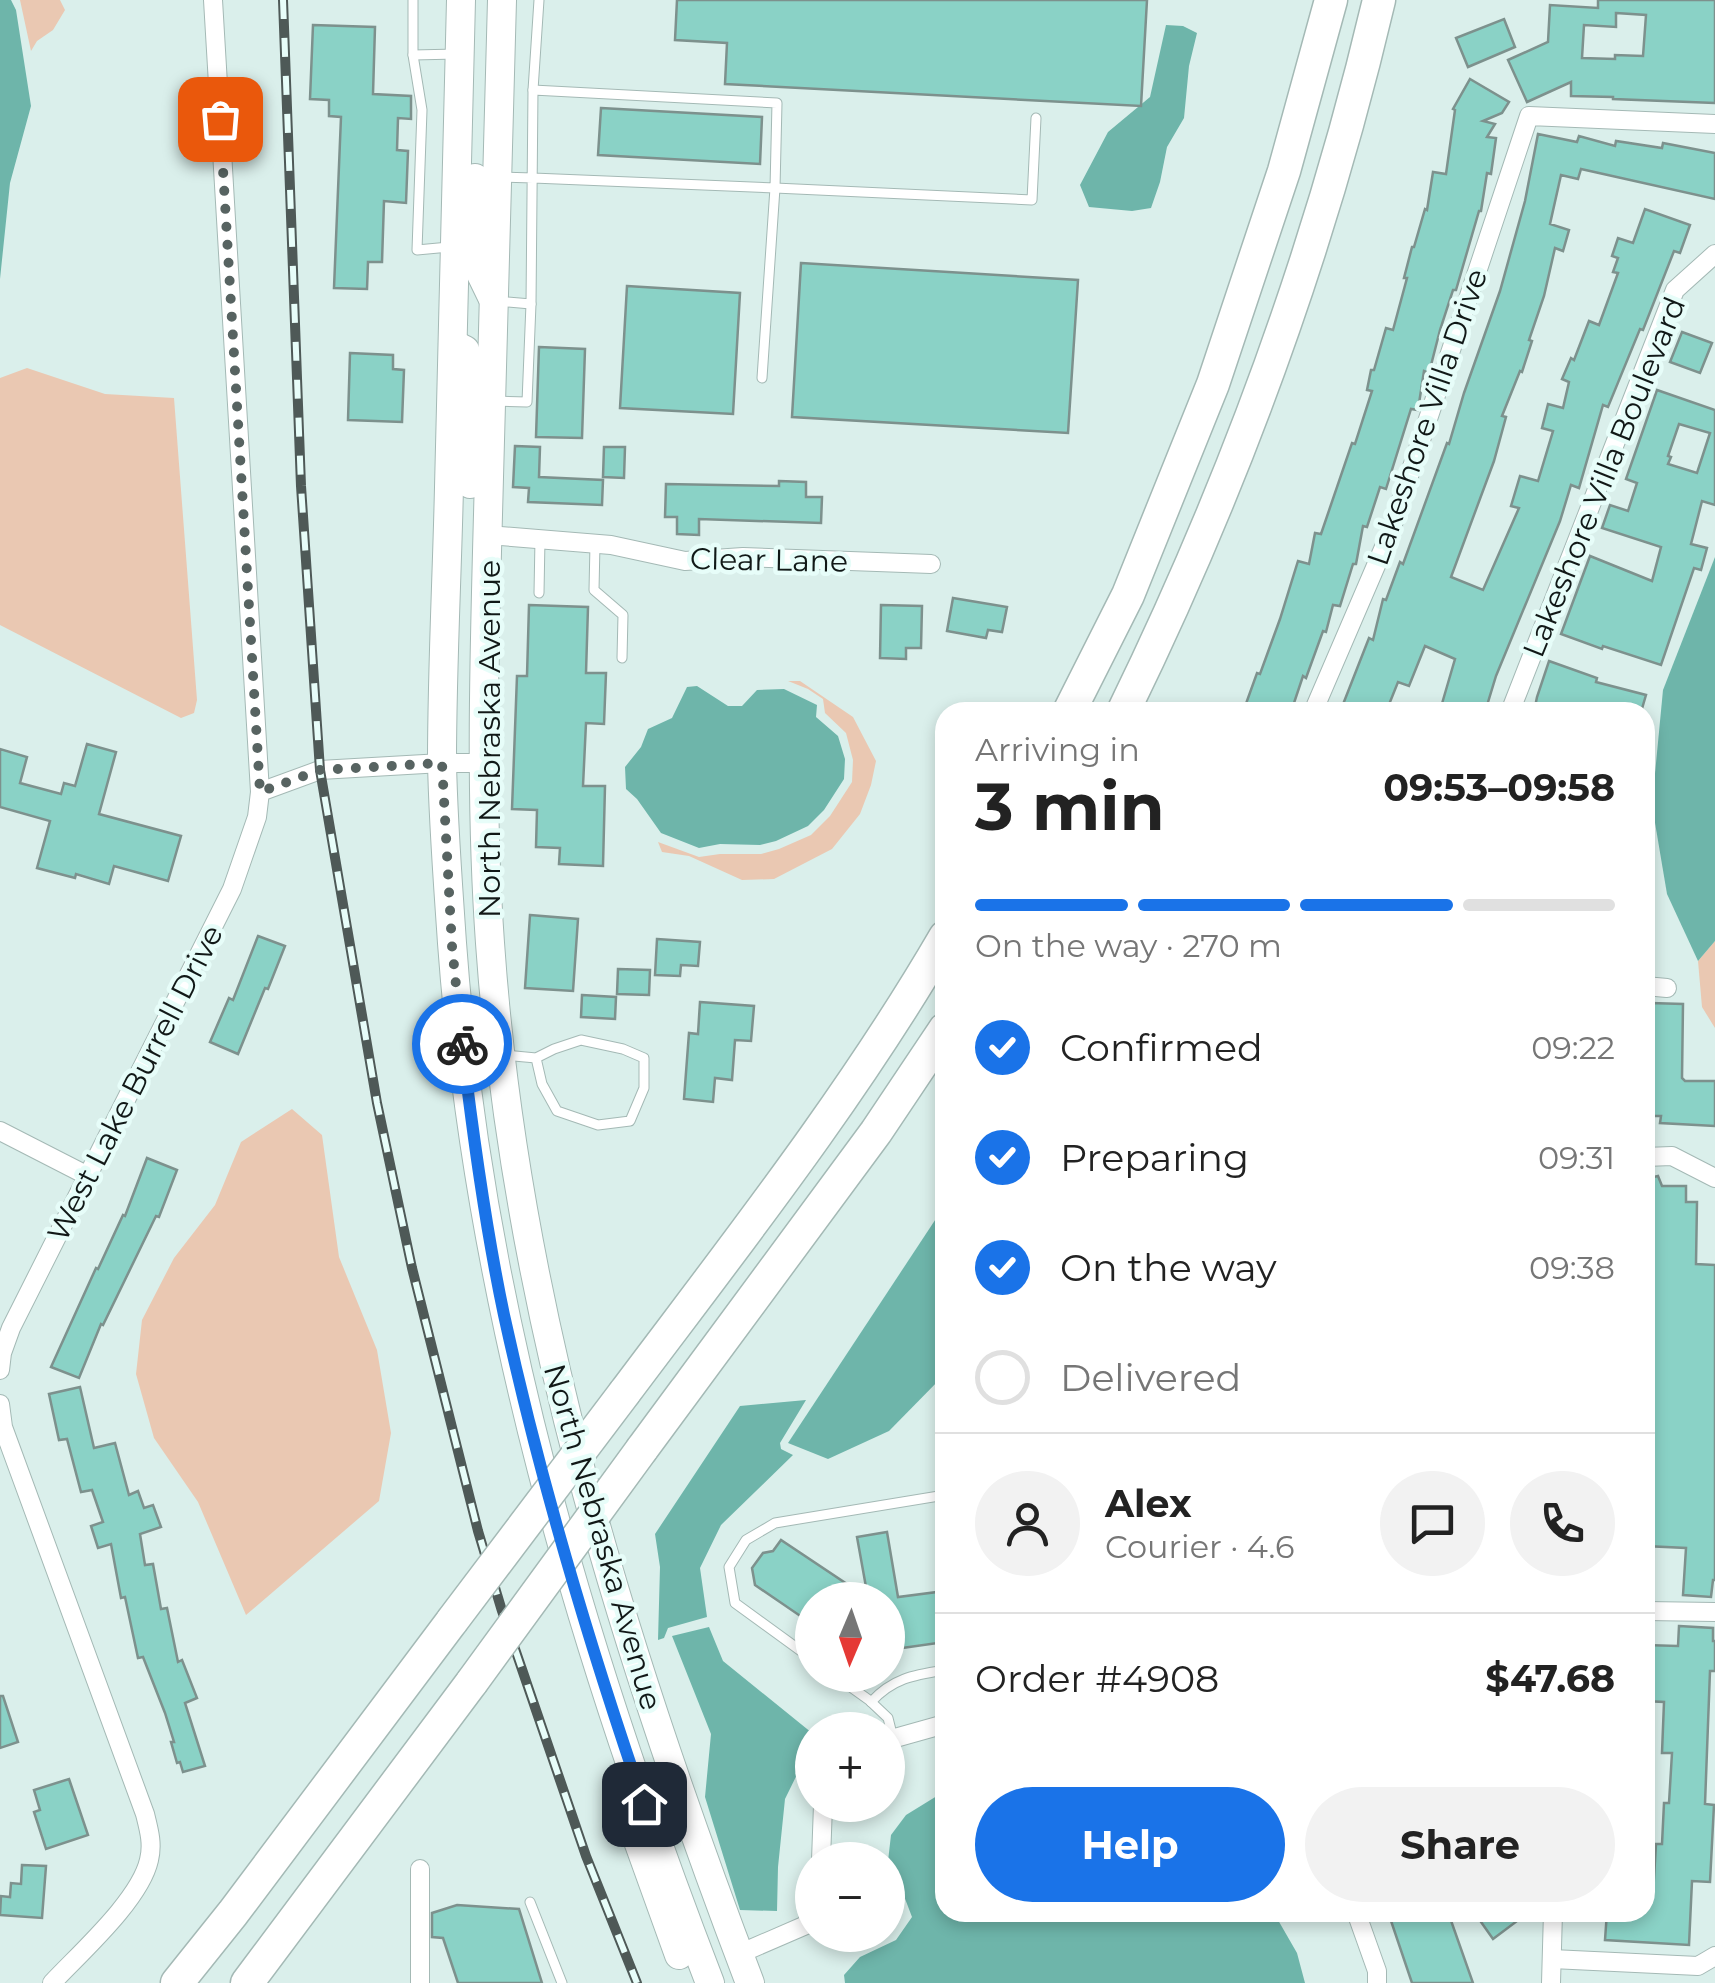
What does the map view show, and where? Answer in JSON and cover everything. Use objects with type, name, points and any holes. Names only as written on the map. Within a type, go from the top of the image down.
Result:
[{"type":"highway","points":[[1074,702],[1128,595],[1214,384],[1284,171],[1330,0]]},
{"type":"highway","points":[[1128,702],[1215,511],[1275,356],[1327,196],[1380,0]]},
{"type":"highway","points":[[177,1983],[788,1173],[935,953]]},
{"type":"highway","points":[[247,1983],[866,1147],[935,1044]]},
{"type":"main road","name":"North Nebraska Avenue","points":[[461,0],[442,763],[452,946],[462,1043],[488,1231],[535,1445],[606,1692],[710,1983]]},
{"type":"main road","name":"North Nebraska Avenue","points":[[502,0],[482,763],[490,946],[512,1140],[528,1244],[575,1454],[646,1695],[750,1983]]},
{"type":"main road","points":[[458,96],[470,114],[476,146],[476,262],[494,301]]},
{"type":"main road","points":[[453,344],[464,350],[472,366],[470,504],[488,535]]},
{"type":"main road","points":[[606,1692],[634,1729],[708,1927],[717,1940],[738,1954]]},
{"type":"main road","points":[[606,1692],[618,1783],[689,1983]]},
{"type":"street","name":"West Lake Burrell Drive","points":[[0,1370],[11,1328],[232,888],[257,818],[260,792],[213,0]]},
{"type":"street","name":"Lakeshore Villa Drive","points":[[1317,702],[1390,533],[1529,116],[1715,124]]},
{"type":"street","name":"Lakeshore Villa Boulevard","points":[[1514,702],[1675,290],[1715,254]]},
{"type":"street","name":"Clear Lane","points":[[488,535],[595,544],[685,560],[743,556],[931,564]]},
{"type":"street","points":[[260,792],[320,770],[482,763]]},
{"type":"street","points":[[1655,987],[1667,988]]},
{"type":"street","points":[[0,1130],[88,1176]]},
{"type":"street","points":[[1655,1157],[1672,1156],[1715,1178]]},
{"type":"street","points":[[0,1404],[3,1428],[151,1838],[149,1861],[139,1886],[52,1983]]},
{"type":"street","points":[[1655,1611],[1715,1612]]},
{"type":"street","points":[[905,1735],[935,1727]]},
{"type":"street","points":[[420,1870],[420,1983]]},
{"type":"street","points":[[1360,1922],[1377,1971],[1377,1983]]},
{"type":"street","points":[[1551,1983],[1553,1922]]},
{"type":"street","points":[[738,1954],[795,1929]]},
{"type":"street","points":[[1552,1958],[1698,1966],[1715,1956]]},
{"type":"lane","points":[[413,0],[413,55],[422,110],[417,250],[455,247]]},
{"type":"lane","points":[[492,401],[526,402],[539,0]]},
{"type":"lane","points":[[413,55],[460,54]]},
{"type":"lane","points":[[534,90],[778,103],[762,378]]},
{"type":"lane","points":[[498,177],[1032,200],[1036,118]]},
{"type":"lane","points":[[494,301],[531,304]]},
{"type":"lane","points":[[538,593],[540,539]]},
{"type":"lane","points":[[595,544],[594,590],[623,614],[622,658]]},
{"type":"lane","points":[[502,1054],[536,1058],[582,1040],[644,1058],[644,1088],[630,1121],[598,1124],[557,1111],[542,1084],[536,1058]]},
{"type":"lane","points":[[795,1646],[736,1603],[729,1567],[746,1540],[775,1523],[935,1497]]},
{"type":"lane","points":[[872,1702],[884,1688],[904,1678],[935,1672]]},
{"type":"lane","points":[[858,1692],[882,1712]]},
{"type":"lane","points":[[530,1902],[562,1983]]},
{"type":"shaded area","points":[[0,0],[11,0],[16,10],[31,106],[10,183],[0,279]]},
{"type":"shaded area","points":[[20,0],[60,0],[65,10],[53,30],[37,41],[31,51]]},
{"type":"shaded area","points":[[1166,25],[1183,26],[1197,33],[1184,118],[1167,147],[1151,208],[1132,211],[1089,207],[1080,185],[1108,132],[1150,97]]},
{"type":"shaded area","points":[[27,368],[105,394],[174,398],[197,700],[194,713],[181,718],[0,625],[0,378]]},
{"type":"shaded area","points":[[1715,557],[1715,941],[1698,961],[1667,894],[1655,823],[1663,690]]},
{"type":"shaded area","points":[[788,681],[800,681],[853,717],[876,761],[860,814],[832,849],[774,879],[742,880],[689,856],[662,852],[658,842],[699,857],[761,854],[811,835],[830,816],[852,782],[853,760],[846,733],[825,713],[823,699]]},
{"type":"shaded area","points":[[697,686],[728,706],[742,706],[757,690],[784,689],[817,705],[816,717],[838,736],[845,759],[844,779],[808,826],[760,845],[699,848],[661,833],[626,789],[625,767],[641,747],[648,729],[672,718],[687,687]]},
{"type":"shaded area","points":[[1715,941],[1715,1028],[1702,1007],[1698,961]]},
{"type":"shaded area","points":[[292,1109],[322,1135],[339,1257],[377,1350],[391,1433],[379,1501],[246,1615],[198,1502],[154,1438],[136,1374],[142,1320],[174,1258],[215,1205],[241,1142]]},
{"type":"shaded area","points":[[935,1220],[935,1384],[889,1431],[828,1459],[788,1443]]},
{"type":"shaded area","points":[[806,1400],[780,1443],[781,1449],[793,1455],[721,1525],[700,1568],[707,1617],[668,1628],[664,1638],[658,1640],[660,1567],[655,1534],[740,1406]]},
{"type":"shaded area","points":[[709,1627],[723,1661],[795,1719],[795,1779],[785,1799],[777,1911],[740,1910],[705,1797],[711,1734],[672,1636]]},
{"type":"shaded area","points":[[935,1797],[935,1922],[1279,1922],[1297,1953],[1305,1983],[845,1983],[844,1975],[860,1957],[871,1952],[905,1952],[905,1927],[912,1917],[905,1899],[905,1842],[890,1842],[905,1816]]},
{"type":"building","points":[[677,0],[1147,0],[1141,106],[725,84],[727,43],[675,40]]},
{"type":"building","points":[[1598,0],[1715,0],[1715,103],[1571,96],[1571,82],[1527,102],[1508,60],[1548,42],[1550,5],[1598,8]],"holes":[[[1616,13],[1646,15],[1643,56],[1582,58],[1584,25],[1616,27]]]},
{"type":"building","points":[[1504,19],[1515,47],[1468,67],[1456,38]]},
{"type":"building","points":[[313,25],[375,27],[373,94],[411,96],[411,119],[398,118],[397,150],[408,151],[406,203],[384,201],[382,262],[368,262],[367,289],[334,288],[341,117],[329,116],[329,100],[310,99]]},
{"type":"building","points":[[1470,79],[1509,102],[1502,113],[1483,121],[1495,124],[1487,137],[1496,138],[1491,174],[1487,173],[1481,211],[1429,373],[1424,371],[1418,410],[1411,409],[1386,489],[1380,487],[1367,527],[1363,526],[1356,564],[1340,606],[1333,605],[1326,632],[1323,631],[1294,702],[1247,702],[1257,673],[1260,674],[1298,561],[1309,564],[1315,533],[1321,534],[1352,443],[1355,444],[1372,391],[1367,390],[1371,370],[1386,328],[1393,330],[1412,247],[1427,210],[1433,172],[1446,174],[1453,109]]},
{"type":"building","points":[[601,108],[762,117],[760,164],[598,155]]},
{"type":"building","points":[[1538,134],[1577,142],[1579,136],[1615,146],[1616,141],[1662,148],[1663,143],[1715,153],[1715,199],[1581,169],[1578,179],[1561,175],[1550,224],[1569,230],[1563,251],[1555,248],[1529,340],[1532,341],[1502,416],[1506,417],[1494,461],[1451,577],[1483,590],[1519,508],[1511,506],[1520,476],[1538,481],[1553,431],[1542,428],[1548,404],[1563,408],[1569,382],[1562,379],[1571,358],[1574,360],[1589,321],[1599,325],[1618,273],[1613,272],[1618,258],[1612,256],[1618,238],[1633,243],[1645,209],[1690,225],[1680,253],[1674,251],[1608,407],[1603,405],[1579,488],[1571,485],[1488,702],[1442,702],[1455,659],[1425,646],[1409,686],[1398,682],[1390,702],[1344,702],[1369,638],[1373,640],[1383,599],[1386,600],[1400,562],[1403,564],[1449,444],[1500,291],[1525,201]]},
{"type":"building","points":[[801,263],[1078,280],[1068,433],[792,417]]},
{"type":"building","points":[[627,286],[740,293],[733,414],[620,408]]},
{"type":"building","points":[[1682,332],[1712,343],[1700,373],[1670,362]]},
{"type":"building","points":[[539,347],[585,349],[582,438],[536,437]]},
{"type":"building","points":[[350,353],[393,355],[393,369],[404,370],[402,422],[348,420]]},
{"type":"building","points":[[1657,390],[1715,410],[1715,505],[1702,501],[1691,544],[1707,548],[1701,570],[1694,568],[1661,665],[1561,634],[1590,556],[1652,581],[1661,547],[1602,528],[1610,505],[1628,511],[1637,483],[1626,479]],"holes":[[[1679,424],[1710,433],[1697,473],[1668,464]]]},
{"type":"building","points":[[515,446],[540,447],[539,477],[603,480],[602,505],[528,502],[529,488],[513,487]]},
{"type":"building","points":[[604,447],[625,447],[624,478],[603,477]]},
{"type":"building","points":[[779,481],[806,482],[806,497],[822,497],[821,523],[699,519],[699,535],[677,534],[677,517],[665,517],[666,484],[779,486]]},
{"type":"building","points":[[953,598],[1007,607],[1002,632],[988,630],[986,638],[947,631]]},
{"type":"building","points":[[529,605],[588,607],[586,673],[606,673],[604,724],[586,723],[583,786],[605,786],[603,866],[559,864],[560,848],[536,847],[537,810],[512,809],[517,676],[527,676]]},
{"type":"building","points":[[881,605],[922,606],[921,648],[906,648],[906,659],[880,658]]},
{"type":"building","points":[[1549,661],[1597,678],[1596,682],[1646,695],[1644,702],[1536,702]]},
{"type":"building","points":[[87,744],[116,752],[99,814],[181,836],[168,881],[114,866],[109,884],[37,868],[50,821],[0,807],[0,749],[27,757],[20,783],[61,794],[64,783],[75,786]]},
{"type":"building","points":[[530,915],[578,919],[573,991],[525,988]]},
{"type":"building","points":[[258,936],[285,946],[238,1054],[210,1042],[229,998],[233,1000]]},
{"type":"building","points":[[657,939],[700,942],[698,966],[681,965],[680,976],[655,975]]},
{"type":"building","points":[[618,969],[650,970],[649,995],[617,994]]},
{"type":"building","points":[[582,995],[616,997],[615,1019],[581,1017]]},
{"type":"building","points":[[700,1002],[754,1006],[751,1041],[735,1040],[732,1080],[715,1078],[713,1102],[684,1099],[689,1033],[698,1034]]},
{"type":"building","points":[[1655,1003],[1683,1004],[1682,1078],[1715,1081],[1715,1126],[1660,1123],[1661,1116],[1655,1116]]},
{"type":"building","points":[[147,1158],[177,1170],[159,1217],[156,1216],[101,1324],[79,1378],[51,1367],[96,1268],[125,1216]]},
{"type":"building","points":[[1655,1177],[1662,1186],[1686,1186],[1686,1202],[1697,1202],[1696,1264],[1715,1265],[1715,1580],[1711,1597],[1683,1595],[1686,1548],[1655,1546]]},
{"type":"building","points":[[80,1387],[94,1448],[115,1443],[129,1495],[138,1491],[144,1508],[153,1505],[161,1527],[140,1534],[145,1565],[153,1564],[161,1609],[167,1608],[178,1662],[182,1660],[197,1698],[185,1703],[205,1766],[183,1772],[180,1762],[177,1763],[165,1713],[143,1657],[138,1658],[111,1544],[98,1548],[91,1526],[103,1522],[92,1490],[81,1492],[67,1439],[59,1440],[49,1394]]},
{"type":"building","points":[[887,1532],[895,1582],[865,1582],[857,1537]]},
{"type":"building","points":[[781,1540],[844,1582],[795,1582],[795,1612],[755,1585],[752,1568],[763,1553],[773,1551]]},
{"type":"building","points":[[935,1592],[935,1643],[905,1648],[905,1596]]},
{"type":"building","points":[[1679,1626],[1713,1628],[1715,1671],[1710,1671],[1705,1804],[1714,1805],[1710,1882],[1692,1881],[1689,1945],[1605,1940],[1606,1922],[1655,1922],[1656,1844],[1662,1844],[1672,1753],[1662,1753],[1664,1702],[1655,1702],[1655,1645],[1678,1646]]},
{"type":"building","points":[[0,1696],[18,1742],[0,1748]]},
{"type":"building","points":[[69,1779],[88,1835],[46,1849],[34,1812],[40,1810],[34,1790]]},
{"type":"building","points":[[22,1865],[46,1866],[42,1918],[0,1915],[1,1896],[10,1897],[11,1883],[21,1884]]},
{"type":"building","points":[[457,1905],[519,1909],[542,1983],[458,1983],[443,1938],[432,1937],[432,1913]]},
{"type":"building","points":[[1391,1922],[1452,1922],[1473,1983],[1412,1983]]},
{"type":"building","points":[[1481,1922],[1516,1922],[1493,1939]]},
{"type":"railway","points":[[283,0],[301,486],[320,770],[377,1103],[412,1268],[478,1531],[586,1856],[637,1983]]},
{"type":"way so far","points":[[220,119],[260,792],[320,770],[442,763],[452,946],[462,1044]]},
{"type":"route","points":[[462,1044],[488,1231],[527,1412],[606,1692],[644,1804]]}]
